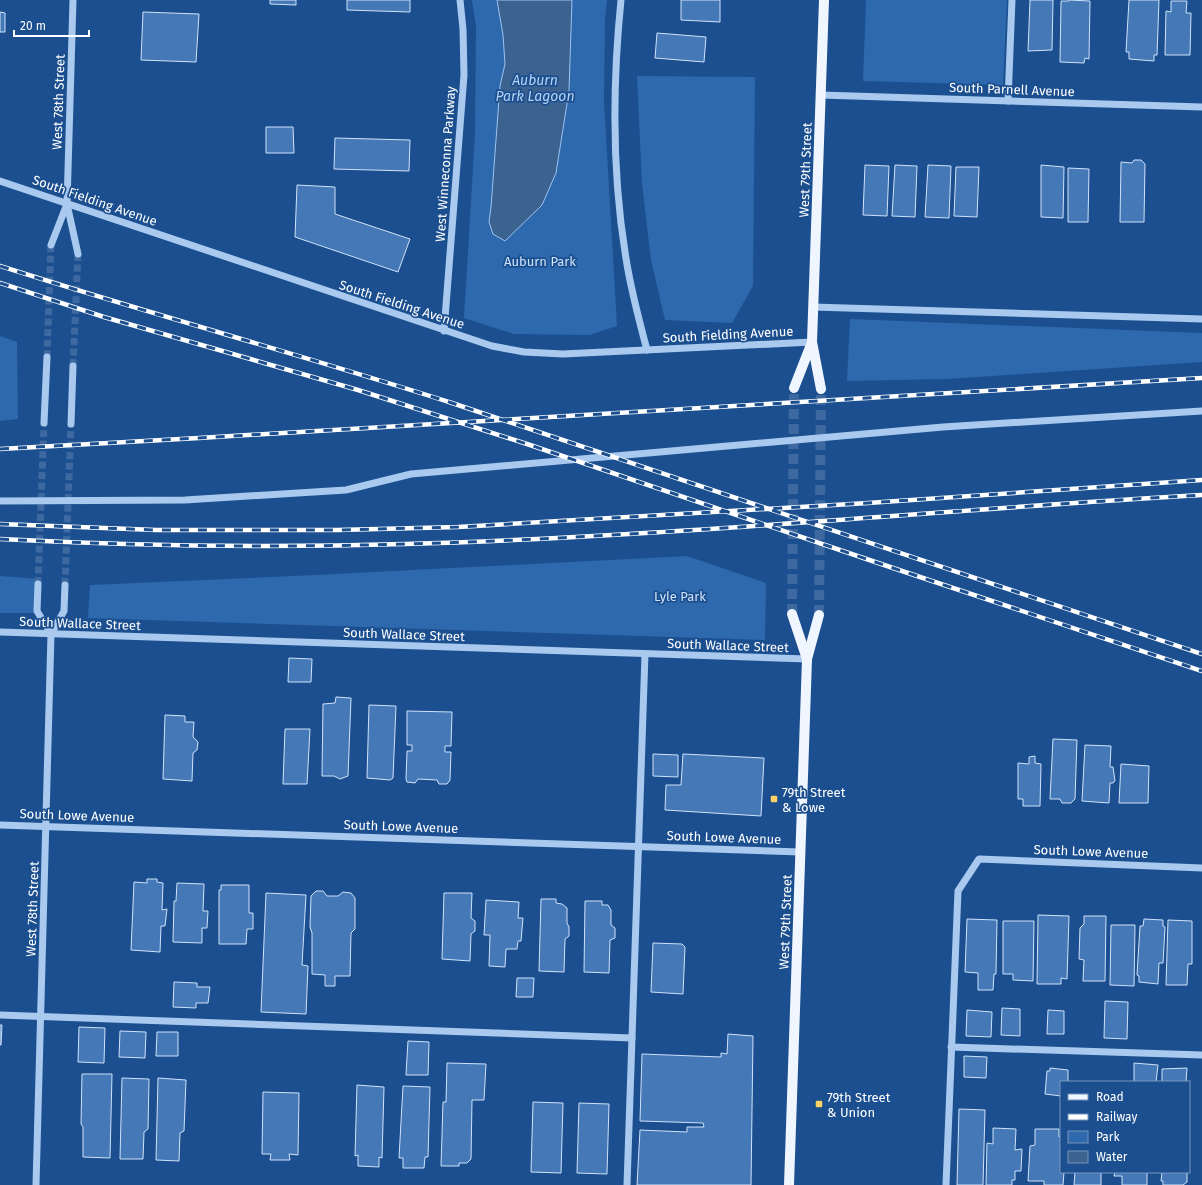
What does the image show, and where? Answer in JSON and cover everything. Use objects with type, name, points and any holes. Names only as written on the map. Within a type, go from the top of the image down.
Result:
[{"type":"main road","name":"West 79th Street","points":[[821,390],[812,342],[824,0]]},
{"type":"main road","name":"West 79th Street","points":[[794,388],[812,342]]},
{"type":"main road","name":"West 79th Street","points":[[792,614],[807,660]]},
{"type":"main road","name":"West 79th Street","points":[[789,1185],[807,660],[819,615]]},
{"type":"street","name":"West 78th Street","points":[[73,0],[67,204],[78,254]]},
{"type":"street","name":"West Winneconna Parkway","points":[[444,331],[464,75],[463,29],[460,0]]},
{"type":"street","points":[[621,0],[616,49],[615,133],[619,207],[628,271],[647,350]]},
{"type":"street","points":[[1008,101],[1012,0]]},
{"type":"street","name":"South Parnell Avenue","points":[[821,95],[1202,107]]},
{"type":"street","name":"South Fielding Avenue","points":[[0,181],[492,346],[524,352],[563,354],[812,342]]},
{"type":"street","name":"West 78th Street","points":[[51,245],[67,204]]},
{"type":"street","points":[[813,307],[1202,319]]},
{"type":"street","points":[[44,423],[47,357]]},
{"type":"street","points":[[71,424],[74,366]]},
{"type":"street","points":[[0,501],[185,500],[346,490],[411,474],[943,427],[1202,411]]},
{"type":"street","points":[[38,584],[37,611],[51,634]]},
{"type":"street","name":"West 78th Street","points":[[36,1185],[51,634],[64,611],[65,585]]},
{"type":"street","name":"South Wallace Street","points":[[0,632],[807,660]]},
{"type":"street","points":[[627,1185],[645,654]]},
{"type":"street","name":"South Lowe Avenue","points":[[0,825],[800,852]]},
{"type":"street","name":"South Lowe Avenue","points":[[951,1047],[958,891],[979,859],[1202,868]]},
{"type":"street","points":[[0,1015],[632,1038]]},
{"type":"street","points":[[946,1185],[951,1047],[1202,1055]]},
{"type":"green space","name":"Auburn Park","points":[[472,0],[607,0],[605,19],[604,101],[617,326],[590,335],[514,334],[464,318],[475,134],[476,27]]},
{"type":"green space","points":[[866,0],[1007,0],[1003,85],[863,81]]},
{"type":"green space","points":[[637,76],[755,77],[753,286],[732,323],[665,320],[651,260],[642,184]]},
{"type":"green space","points":[[850,319],[1202,333],[1202,362],[947,379],[847,381]]},
{"type":"green space","points":[[0,336],[17,342],[18,419],[0,421]]},
{"type":"green space","name":"Lyle Park","points":[[687,556],[766,583],[765,640],[88,618],[90,585]]},
{"type":"green space","points":[[0,576],[38,579],[37,613],[0,613]]},
{"type":"water","name":"Auburn Park Lagoon","points":[[497,0],[572,0],[569,91],[556,173],[542,205],[505,241],[493,234],[489,222],[500,86],[505,64],[503,35]]},
{"type":"building","points":[[270,0],[296,0],[296,5],[270,4]]},
{"type":"building","points":[[347,0],[410,0],[410,12],[347,10]]},
{"type":"building","points":[[681,0],[720,0],[720,22],[681,20]]},
{"type":"building","points":[[1030,0],[1053,0],[1052,50],[1028,51]]},
{"type":"building","points":[[1129,0],[1159,0],[1157,55],[1154,55],[1154,61],[1129,59],[1129,52],[1126,52]]},
{"type":"building","points":[[1061,1],[1090,1],[1089,59],[1085,58],[1084,63],[1060,62]]},
{"type":"building","points":[[1171,1],[1187,1],[1186,13],[1191,13],[1190,55],[1165,55],[1166,11],[1171,12]]},
{"type":"building","points":[[0,12],[5,13],[5,32],[0,32]]},
{"type":"building","points":[[143,12],[199,14],[196,62],[141,60]]},
{"type":"building","points":[[657,33],[706,37],[704,62],[655,58]]},
{"type":"building","points":[[266,127],[293,127],[294,153],[266,153]]},
{"type":"building","points":[[335,138],[410,140],[409,171],[334,169]]},
{"type":"building","points":[[1134,160],[1141,160],[1145,164],[1144,222],[1120,222],[1121,162],[1132,163]]},
{"type":"building","points":[[865,165],[889,166],[887,216],[863,215]]},
{"type":"building","points":[[895,165],[917,166],[915,217],[892,216]]},
{"type":"building","points":[[928,165],[951,166],[949,218],[925,217]]},
{"type":"building","points":[[1041,165],[1064,167],[1063,218],[1041,217]]},
{"type":"building","points":[[956,167],[979,167],[977,217],[954,216]]},
{"type":"building","points":[[1068,168],[1089,169],[1088,222],[1068,222]]},
{"type":"building","points":[[297,185],[335,187],[335,214],[410,239],[398,272],[295,237]]},
{"type":"building","points":[[289,658],[312,659],[311,682],[288,682]]},
{"type":"building","points":[[336,697],[351,698],[348,776],[340,779],[334,776],[322,776],[323,704],[335,703]]},
{"type":"building","points":[[369,705],[396,706],[393,778],[390,780],[367,778]]},
{"type":"building","points":[[407,711],[452,712],[451,746],[445,746],[445,752],[451,752],[450,780],[447,784],[439,784],[437,780],[418,779],[415,783],[407,782],[407,751],[412,751],[412,745],[407,745]]},
{"type":"building","points":[[165,715],[185,716],[185,722],[194,722],[193,737],[198,742],[197,750],[193,753],[192,781],[163,779]]},
{"type":"building","points":[[285,729],[310,729],[307,784],[283,784]]},
{"type":"building","points":[[1053,739],[1077,740],[1075,799],[1071,803],[1062,803],[1060,799],[1050,799]]},
{"type":"building","points":[[1085,745],[1111,746],[1110,767],[1113,767],[1115,781],[1110,783],[1109,803],[1082,801]]},
{"type":"building","points":[[653,754],[678,755],[678,777],[653,776]]},
{"type":"building","points":[[683,754],[764,758],[761,816],[665,810],[666,785],[681,785]]},
{"type":"building","points":[[1035,756],[1035,763],[1041,764],[1040,806],[1023,806],[1023,799],[1018,799],[1018,763],[1029,764],[1029,757]]},
{"type":"building","points":[[1121,764],[1149,766],[1148,803],[1119,803]]},
{"type":"building","points":[[147,879],[157,879],[157,882],[163,883],[162,910],[167,909],[165,926],[161,926],[160,952],[131,950],[134,882],[147,883]]},
{"type":"building","points":[[177,883],[204,884],[203,911],[208,911],[207,928],[202,928],[202,943],[173,942],[174,901],[176,901]]},
{"type":"building","points":[[221,885],[249,885],[249,913],[253,913],[253,929],[247,929],[246,944],[219,944],[219,890],[221,890]]},
{"type":"building","points":[[316,891],[323,891],[327,896],[338,896],[343,892],[351,893],[355,898],[355,929],[351,933],[350,976],[335,976],[335,986],[325,986],[325,975],[312,974],[312,933],[310,927],[311,896]]},
{"type":"building","points":[[266,893],[306,895],[302,965],[308,966],[306,1014],[261,1012]]},
{"type":"building","points":[[444,893],[472,893],[471,918],[475,921],[475,931],[471,934],[470,961],[442,959]]},
{"type":"building","points":[[541,899],[556,899],[556,903],[562,904],[567,908],[569,936],[565,939],[564,972],[539,971]]},
{"type":"building","points":[[486,900],[519,902],[518,918],[523,918],[521,941],[518,941],[517,949],[506,949],[505,967],[489,966],[490,935],[484,935]]},
{"type":"building","points":[[585,901],[602,901],[602,905],[608,905],[611,910],[611,925],[615,928],[615,938],[610,940],[609,973],[584,972]]},
{"type":"building","points":[[1038,915],[1069,916],[1067,979],[1061,978],[1061,984],[1037,984]]},
{"type":"building","points":[[1084,916],[1106,916],[1105,981],[1083,981],[1084,960],[1079,959],[1080,928],[1084,924]]},
{"type":"building","points":[[967,919],[997,920],[996,974],[994,974],[993,990],[978,990],[978,973],[965,972]]},
{"type":"building","points":[[1144,919],[1163,920],[1163,926],[1165,927],[1163,963],[1159,963],[1158,984],[1139,982],[1139,976],[1137,975],[1140,926],[1143,926]]},
{"type":"building","points":[[1168,920],[1192,921],[1192,964],[1188,964],[1187,985],[1166,985]]},
{"type":"building","points":[[1003,921],[1034,921],[1033,981],[1013,980],[1013,974],[1003,974]]},
{"type":"building","points":[[1111,925],[1135,925],[1134,986],[1110,985]]},
{"type":"building","points":[[653,943],[682,944],[685,947],[683,994],[651,992]]},
{"type":"building","points":[[517,978],[534,978],[533,997],[516,997]]},
{"type":"building","points":[[174,982],[197,983],[197,987],[210,987],[208,1003],[196,1003],[196,1008],[173,1007]]},
{"type":"building","points":[[1105,1001],[1128,1002],[1127,1039],[1104,1038]]},
{"type":"building","points":[[1002,1008],[1020,1009],[1020,1036],[1001,1035]]},
{"type":"building","points":[[967,1010],[992,1012],[991,1037],[966,1036]]},
{"type":"building","points":[[1048,1010],[1064,1011],[1064,1034],[1047,1034]]},
{"type":"building","points":[[0,1025],[2,1025],[1,1045],[0,1045]]},
{"type":"building","points":[[79,1027],[105,1028],[104,1063],[78,1062]]},
{"type":"building","points":[[120,1031],[146,1032],[145,1058],[119,1057]]},
{"type":"building","points":[[157,1032],[178,1032],[178,1056],[156,1056]]},
{"type":"building","points":[[728,1034],[753,1036],[751,1185],[637,1185],[640,1130],[687,1132],[687,1127],[704,1127],[703,1123],[640,1121],[642,1054],[721,1057],[721,1053],[727,1054]]},
{"type":"building","points":[[408,1041],[429,1042],[428,1075],[406,1075]]},
{"type":"building","points":[[964,1056],[987,1057],[986,1078],[964,1077]]},
{"type":"building","points":[[447,1063],[486,1064],[484,1100],[472,1100],[471,1159],[467,1163],[459,1163],[459,1166],[441,1166],[443,1102],[446,1102]]},
{"type":"building","points":[[1134,1063],[1158,1065],[1156,1081],[1134,1081]]},
{"type":"building","points":[[1050,1068],[1068,1070],[1068,1081],[1060,1081],[1060,1096],[1045,1094],[1047,1071],[1050,1071]]},
{"type":"building","points":[[1187,1068],[1186,1081],[1162,1081],[1162,1069]]},
{"type":"building","points":[[82,1074],[112,1074],[110,1158],[83,1157],[83,1127],[81,1124]]},
{"type":"building","points":[[122,1078],[149,1079],[148,1129],[144,1132],[143,1159],[120,1159]]},
{"type":"building","points":[[158,1078],[186,1080],[184,1131],[180,1133],[179,1161],[156,1160]]},
{"type":"building","points":[[357,1085],[384,1087],[382,1158],[379,1157],[379,1167],[358,1166],[358,1155],[355,1156]]},
{"type":"building","points":[[403,1086],[430,1087],[428,1157],[425,1157],[424,1168],[403,1168],[403,1158],[399,1158]]},
{"type":"building","points":[[263,1092],[299,1093],[298,1155],[289,1154],[290,1160],[270,1160],[271,1154],[262,1154]]},
{"type":"building","points":[[533,1102],[563,1103],[561,1173],[531,1172]]},
{"type":"building","points":[[579,1103],[609,1104],[607,1174],[577,1173]]},
{"type":"building","points":[[959,1109],[985,1110],[983,1185],[957,1185]]},
{"type":"building","points":[[993,1128],[1016,1129],[1015,1150],[1022,1149],[1021,1171],[1015,1171],[1015,1180],[1012,1180],[1012,1185],[986,1185],[987,1143],[993,1144]]},
{"type":"building","points":[[1035,1129],[1059,1129],[1060,1173],[1064,1173],[1063,1185],[1044,1185],[1044,1181],[1028,1181],[1030,1146],[1035,1145]]},
{"type":"building","points":[[1075,1173],[1101,1173],[1101,1185],[1074,1185]]},
{"type":"building","points":[[1115,1173],[1147,1173],[1147,1185],[1122,1185],[1122,1176],[1114,1176]]},
{"type":"building","points":[[1162,1173],[1187,1173],[1187,1182],[1183,1185],[1163,1185],[1163,1181],[1161,1181]]},
{"type":"tunnel","points":[[47,357],[51,245]]},
{"type":"tunnel","points":[[73,366],[78,254]]},
{"type":"tunnel","points":[[792,614],[794,388]]},
{"type":"tunnel","points":[[819,615],[821,389]]},
{"type":"tunnel","points":[[38,584],[44,423]]},
{"type":"tunnel","points":[[65,585],[71,424]]},
{"type":"railway","points":[[0,266],[452,403],[1202,654]]},
{"type":"railway","points":[[0,283],[104,317],[358,390],[530,445],[1202,671]]},
{"type":"railway","points":[[0,449],[1202,378]]},
{"type":"railway","points":[[0,524],[156,530],[338,530],[458,527],[868,503],[1202,480]]},
{"type":"railway","points":[[0,539],[152,545],[253,546],[405,544],[604,536],[1202,495]]},
{"type":"place","name":"79th Street & Lowe","points":[[774,799]]},
{"type":"place","name":"79th Street & Union","points":[[819,1104]]}]
